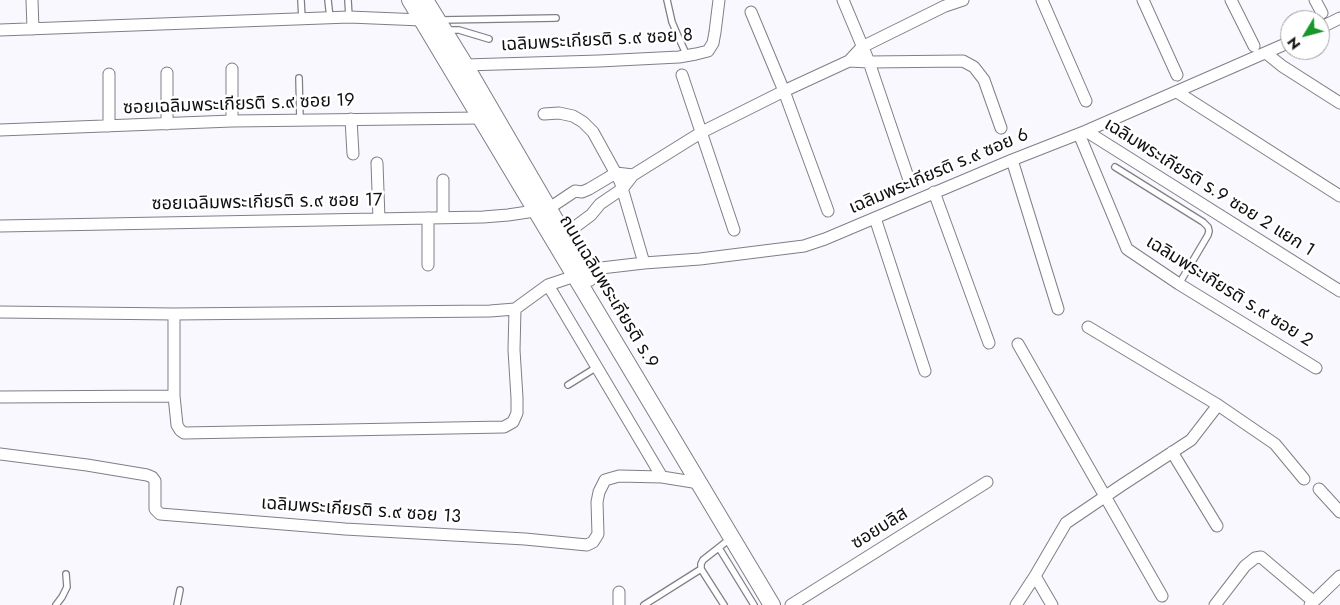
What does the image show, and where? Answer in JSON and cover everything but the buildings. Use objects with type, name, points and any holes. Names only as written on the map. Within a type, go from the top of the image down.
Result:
[{"type":"main road","name":"ถนนเฉลิมพระเกียรติ ร.9","points":[[410,0],[434,25],[465,65],[541,209],[730,540]]},
{"type":"main road","name":"ถนนเฉลิมพระเกียรติ ร.9","points":[[425,0],[434,25],[480,118],[541,209],[564,235],[579,273],[730,540],[777,604]]},
{"type":"street","points":[[32,0],[33,29]]},
{"type":"street","name":"เฉลิมพระเกียรติ ร.๙ ซอย 8","points":[[465,65],[687,56],[708,51],[713,44],[719,0]]},
{"type":"street","points":[[843,0],[869,62],[909,180]]},
{"type":"street","points":[[564,235],[592,216],[600,204],[622,190],[632,175],[702,132],[849,61],[862,47],[944,3],[963,0]]},
{"type":"street","points":[[1042,0],[1086,101]]},
{"type":"street","points":[[1143,0],[1177,75]]},
{"type":"street","points":[[1231,0],[1254,46]]},
{"type":"street","points":[[751,12],[784,91],[828,211]]},
{"type":"street","points":[[0,30],[349,17],[434,25]]},
{"type":"street","name":"เฉลิมพระเกียรติ ร.๙ ซอย 6","points":[[515,309],[548,285],[579,273],[644,263],[700,259],[804,246],[1083,132],[1280,47]]},
{"type":"street","points":[[1266,53],[1282,66],[1340,103]]},
{"type":"street","points":[[849,61],[963,61],[974,67],[984,80],[1001,128]]},
{"type":"street","points":[[232,69],[232,121]]},
{"type":"street","points":[[167,73],[167,124]]},
{"type":"street","points":[[109,74],[109,126]]},
{"type":"street","points":[[682,75],[734,230]]},
{"type":"street","points":[[1177,92],[1340,196]]},
{"type":"street","points":[[544,114],[559,113],[573,116],[583,122],[593,132],[616,173],[644,263]]},
{"type":"street","points":[[351,118],[353,154]]},
{"type":"street","name":"ซอยเฉลิมพระเกียรติ ร.๙ ซอย 19","points":[[0,130],[351,118],[480,118]]},
{"type":"street","name":"เฉลิมพระเกียรติ ร.๙ ซอย 2","points":[[1083,132],[1127,249],[1316,368]]},
{"type":"street","name":"เฉลิมพระเกียรติ ร.9 ซอย 2 แยก 1","points":[[1083,132],[1340,291]]},
{"type":"street","points":[[1012,160],[1058,308]]},
{"type":"street","points":[[377,163],[379,219]]},
{"type":"street","points":[[541,209],[575,191],[582,192],[589,189],[616,173],[632,175]]},
{"type":"street","points":[[443,180],[444,217]]},
{"type":"street","points":[[934,192],[989,343]]},
{"type":"street","name":"ซอยเฉลิมพระเกียรติ ร.๙ ซอย 17","points":[[0,226],[428,218],[500,215],[541,209]]},
{"type":"street","points":[[428,218],[428,265]]},
{"type":"street","points":[[875,218],[925,371]]},
{"type":"street","points":[[548,285],[662,477]]},
{"type":"street","points":[[0,312],[174,314],[490,311],[515,309],[514,350],[517,413],[513,422],[504,427],[184,433],[178,425],[174,396],[174,314]]},
{"type":"street","points":[[1088,327],[1218,404],[1275,444],[1304,479]]},
{"type":"street","points":[[1018,344],[1162,596]]},
{"type":"street","points":[[0,397],[174,396]]},
{"type":"street","points":[[1016,605],[1036,576],[1066,524],[1191,440],[1218,404]]},
{"type":"street","points":[[1172,452],[1217,526]]},
{"type":"street","name":"เฉลิมพระเกียรติ ร.๙ ซอย 13","points":[[0,454],[147,475],[155,481],[155,508],[160,514],[345,529],[525,539],[587,546],[593,542],[598,534],[597,502],[599,492],[605,480],[619,476],[662,477],[699,483]]},
{"type":"street","name":"ซอยบลิส","points":[[777,604],[987,482]]},
{"type":"street","points":[[1319,489],[1340,512]]},
{"type":"street","points":[[1215,605],[1245,566],[1254,558],[1261,557],[1311,603],[1340,576]]},
{"type":"street","points":[[1036,576],[1052,605]]},
{"type":"street","points":[[619,592],[619,605]]},
{"type":"lane","points":[[301,0],[302,19]]},
{"type":"lane","points":[[328,0],[330,18]]},
{"type":"lane","points":[[348,0],[349,17]]},
{"type":"lane","points":[[667,0],[672,22],[687,56]]},
{"type":"lane","points":[[434,25],[556,18]]},
{"type":"lane","points":[[434,25],[489,39]]},
{"type":"lane","points":[[299,78],[300,120]]},
{"type":"lane","points":[[1115,168],[1203,222],[1208,227],[1208,235],[1180,284]]},
{"type":"lane","points":[[568,385],[597,368]]},
{"type":"lane","points":[[724,605],[701,569],[701,564],[703,560],[730,540],[754,605]]},
{"type":"lane","points":[[644,605],[701,569]]},
{"type":"lane","points":[[56,605],[67,587],[66,574]]},
{"type":"lane","points":[[176,605],[180,590]]}]
